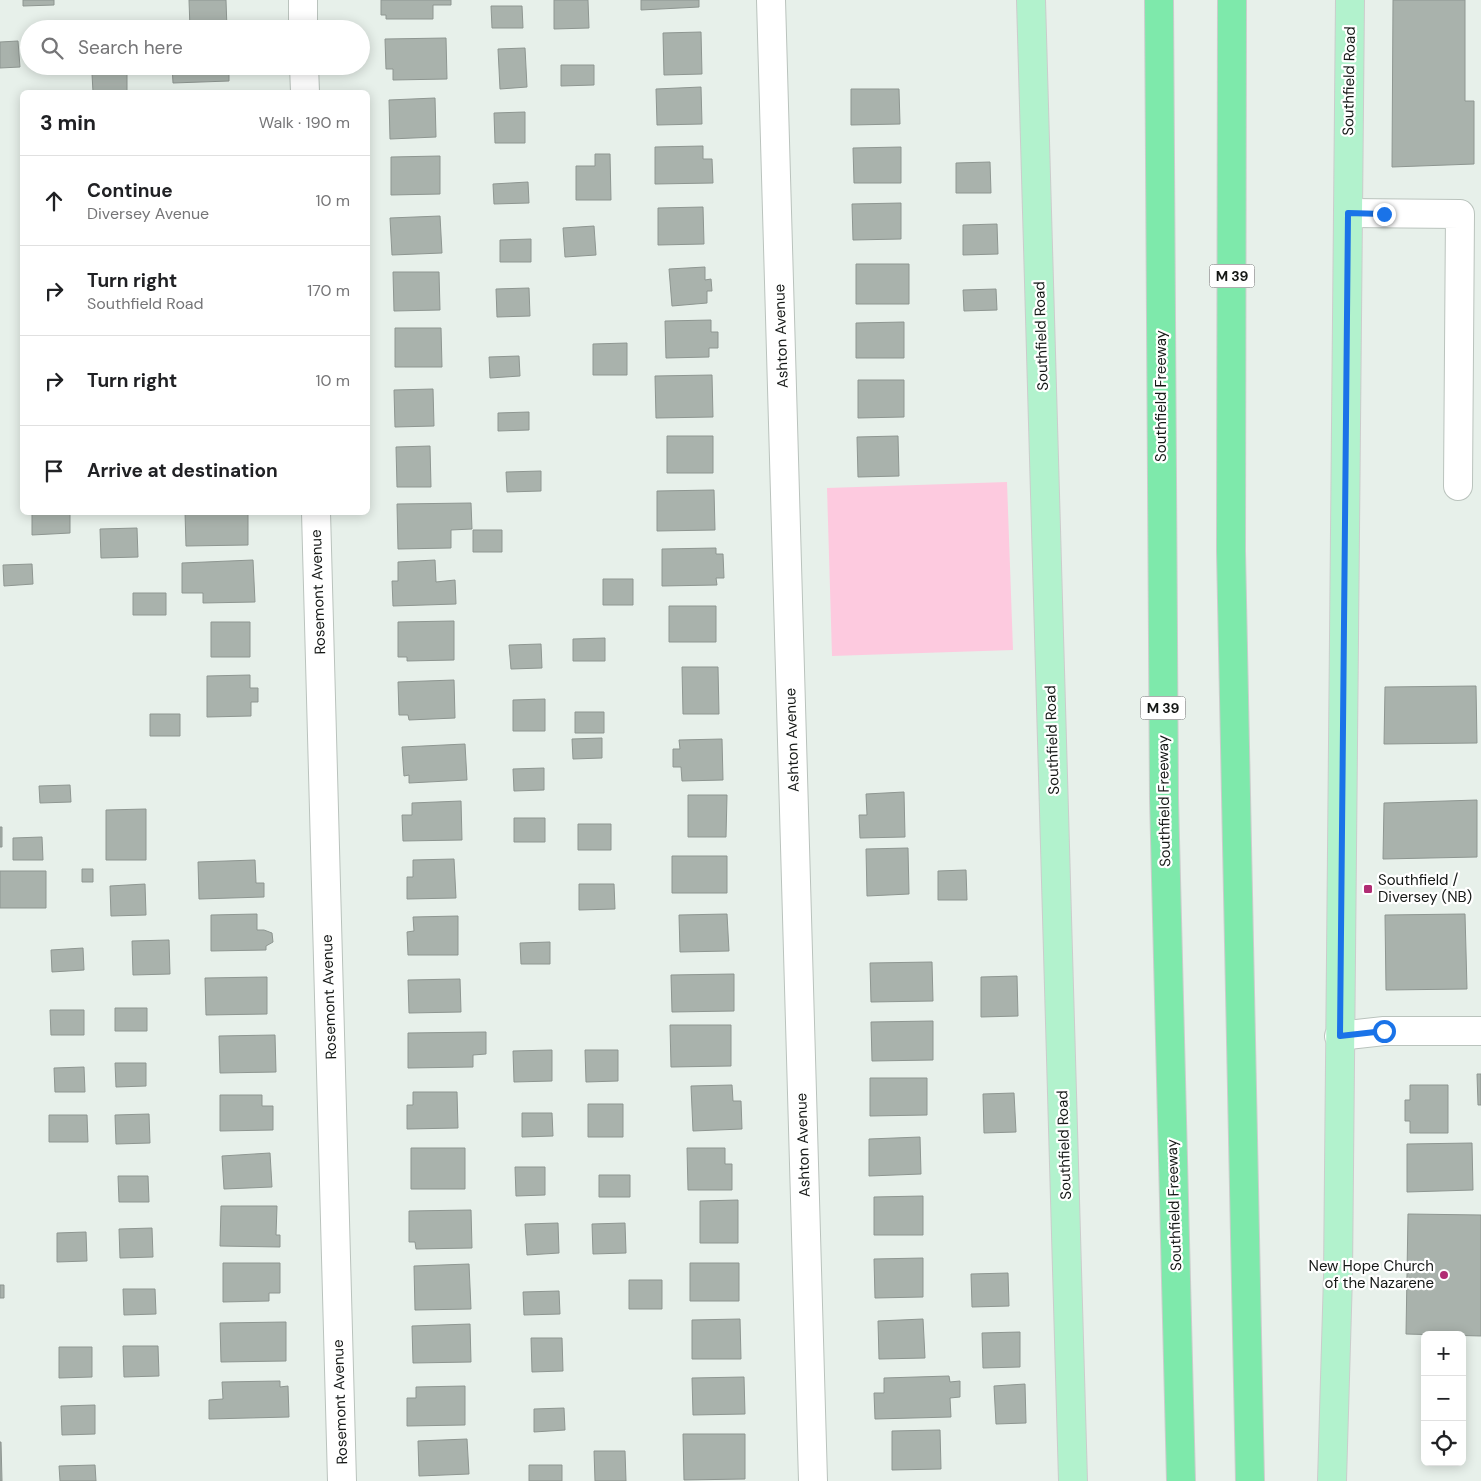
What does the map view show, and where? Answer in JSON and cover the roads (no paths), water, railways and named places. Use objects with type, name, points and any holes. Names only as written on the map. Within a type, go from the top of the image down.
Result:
[{"type":"highway","name":"Southfield Freeway","points":[[1159,0],[1164,798],[1181,1481]]},
{"type":"highway","name":"M 39","points":[[1232,0],[1231,551],[1250,1481]]},
{"type":"main road","name":"Southfield Road","points":[[1031,0],[1073,1481]]},
{"type":"main road","name":"Southfield Road","points":[[1332,1481],[1338,1276],[1350,0]]},
{"type":"street","points":[[303,0],[303,20]]},
{"type":"street","name":"Ashton Avenue","points":[[771,0],[813,1481]]},
{"type":"street","points":[[304,75],[305,90]]},
{"type":"street","points":[[1348,213],[1460,214],[1458,486]]},
{"type":"street","name":"Rosemont Avenue","points":[[316,515],[342,1481]]},
{"type":"street","points":[[1340,1036],[1384,1031],[1481,1031]]},
{"type":"place","name":"Southfield / Diversey (NB)","points":[[1368,889]]},
{"type":"place","name":"New Hope Church of the Nazarene","points":[[1444,1275]]}]
